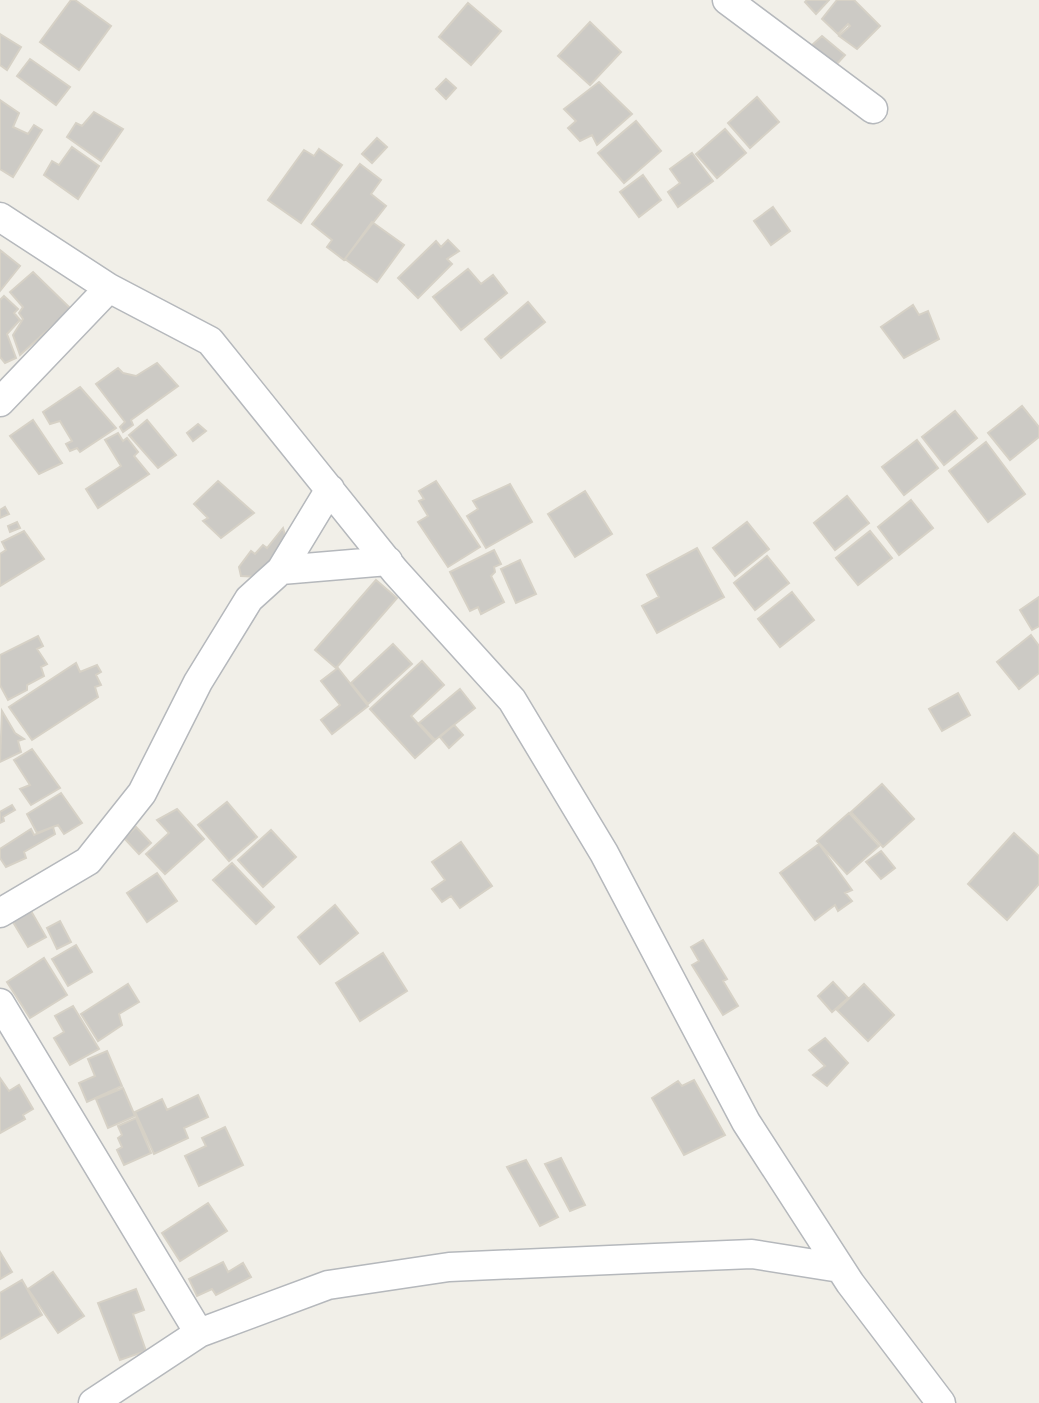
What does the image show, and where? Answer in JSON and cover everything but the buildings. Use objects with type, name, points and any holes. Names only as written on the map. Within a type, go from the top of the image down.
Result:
[{"type":"street","points":[[727,0],[873,109]]},
{"type":"street","points":[[0,217],[109,288],[210,341],[388,561],[512,700],[604,853],[746,1122],[840,1268],[941,1403]]},
{"type":"street","points":[[0,402],[109,288]]},
{"type":"street","points":[[0,913],[88,861],[142,793],[198,682],[249,599],[281,570],[330,489]]},
{"type":"street","points":[[281,570],[388,561]]},
{"type":"street","points":[[0,1003],[199,1333]]},
{"type":"street","points":[[93,1403],[199,1333],[328,1285],[449,1267],[752,1254],[840,1268]]}]
